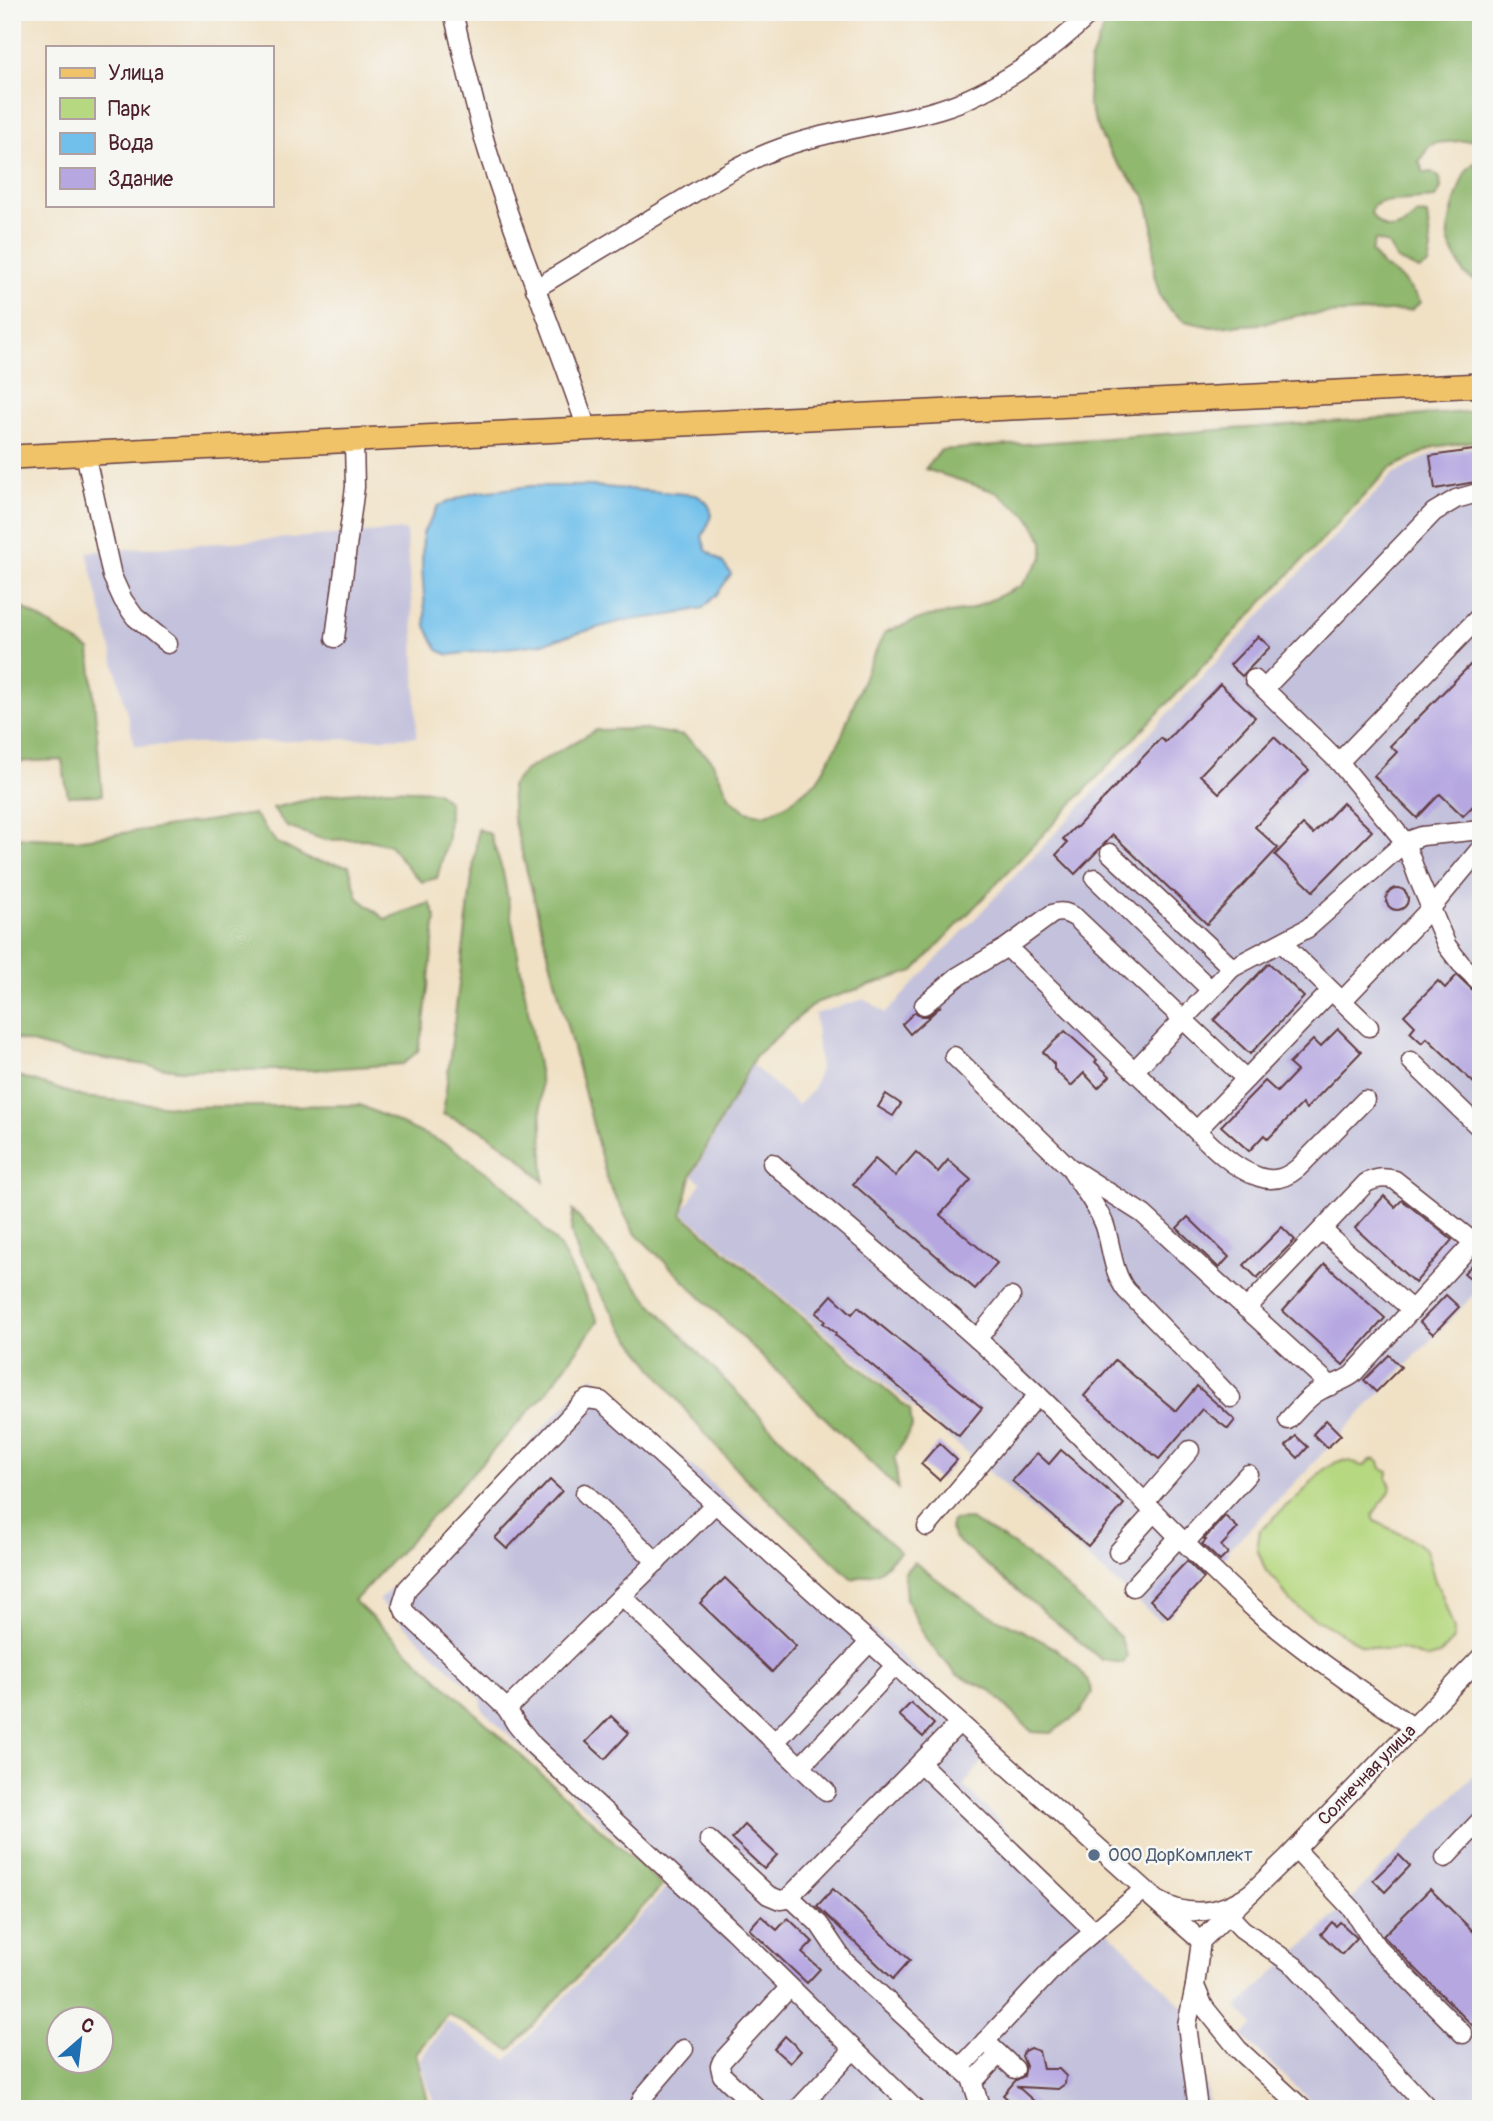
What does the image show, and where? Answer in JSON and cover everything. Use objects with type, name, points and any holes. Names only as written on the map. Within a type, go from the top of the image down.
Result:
[{"type":"main road","points":[[12,457],[1481,385]]},
{"type":"street","points":[[453,12],[488,151],[587,429]]},
{"type":"street","points":[[535,289],[730,171],[770,152],[816,137],[942,108],[979,92],[1019,70],[1062,39],[1092,12]]},
{"type":"street","points":[[335,638],[355,487],[354,441]]},
{"type":"street","points":[[85,453],[112,576],[123,600],[135,617],[168,644]]},
{"type":"street","points":[[1481,492],[1457,499],[1434,512],[1259,684],[1339,762],[1405,842],[1447,946],[1461,964],[1481,982]]},
{"type":"street","points":[[1339,762],[1481,615]]},
{"type":"street","points":[[1134,1071],[1232,968],[1308,928],[1405,842],[1422,836],[1481,830]]},
{"type":"street","points":[[1197,1130],[1246,1079],[1431,908],[1481,848]]},
{"type":"street","points":[[1111,853],[1232,968]]},
{"type":"street","points":[[1095,878],[1211,989]]},
{"type":"street","points":[[924,1005],[957,977],[1007,947],[1052,914],[1066,913],[1076,918],[1246,1079]]},
{"type":"street","points":[[1282,943],[1369,1027]]},
{"type":"street","points":[[1007,947],[1197,1130],[1243,1170],[1257,1176],[1279,1179],[1289,1175],[1365,1100]]},
{"type":"street","points":[[954,1056],[1069,1167],[1143,1214],[1331,1386]]},
{"type":"street","points":[[1411,1060],[1481,1129]]},
{"type":"street","points":[[772,1163],[977,1339],[1038,1395],[1182,1540],[1280,1630],[1414,1728]]},
{"type":"street","points":[[1069,1167],[1099,1212],[1115,1269],[1126,1290],[1231,1398]]},
{"type":"street","points":[[1246,1309],[1366,1183],[1375,1179],[1385,1177],[1395,1180],[1477,1245],[1352,1375],[1310,1397],[1288,1420]]},
{"type":"street","points":[[1322,1230],[1412,1310]]},
{"type":"street","points":[[977,1339],[1011,1297]]},
{"type":"street","points":[[927,1527],[1038,1395]]},
{"type":"street","points":[[915,2109],[733,1931],[533,1745],[507,1709],[405,1612],[402,1605],[407,1589],[588,1399],[601,1401],[1201,1941]]},
{"type":"street","points":[[1118,1552],[1190,1450]]},
{"type":"street","points":[[1133,1587],[1248,1474]]},
{"type":"street","points":[[585,1493],[657,1562]]},
{"type":"street","points":[[507,1709],[715,1504]]},
{"type":"street","points":[[622,1597],[826,1791]]},
{"type":"street","points":[[775,1742],[869,1643]]},
{"type":"street","name":"Солнечная улица","points":[[1226,1911],[1252,1892],[1296,1850],[1481,1657]]},
{"type":"street","points":[[800,1766],[895,1666]]},
{"type":"street","points":[[709,1840],[768,1895],[780,1900],[790,1897],[959,1723]]},
{"type":"street","points":[[920,1763],[1094,1931]]},
{"type":"street","points":[[1444,1858],[1481,1820]]},
{"type":"street","points":[[1296,1850],[1352,1909],[1376,1946],[1463,2034]]},
{"type":"street","points":[[1143,1890],[1169,1907],[1198,1912],[1226,1911]]},
{"type":"street","points":[[961,2067],[1064,1957],[1143,1890]]},
{"type":"street","points":[[790,1897],[819,1924],[844,1961],[961,2067],[973,2082],[981,2109]]},
{"type":"street","points":[[1198,2109],[1187,2025],[1201,1941],[1226,1911]]},
{"type":"street","points":[[1226,1911],[1242,1929],[1296,1968],[1429,2109]]},
{"type":"street","points":[[1195,1986],[1204,2007],[1232,2043],[1303,2109]]},
{"type":"street","points":[[758,2109],[722,2074],[720,2066],[789,1988]]},
{"type":"street","points":[[985,2041],[1016,2069]]},
{"type":"street","points":[[638,2109],[643,2097],[684,2049]]},
{"type":"street","points":[[798,2109],[853,2050]]},
{"type":"street","points":[[973,2082],[999,2054]]},
{"type":"shaded area","points":[[1481,445],[1481,1287],[1204,1574],[1206,1576],[1168,1617],[1165,1615],[1160,1621],[683,1212],[701,1182],[693,1176],[752,1065],[798,1105],[812,1091],[820,1069],[815,1014],[865,999],[886,1013],[1393,474],[1436,452]]},
{"type":"shaded area","points":[[406,530],[414,635],[417,737],[135,746],[87,552]]},
{"type":"shaded area","points":[[593,1376],[997,1743],[964,1786],[1196,2020],[1209,2109],[436,2109],[420,2060],[447,2021],[507,2060],[668,1886],[483,1711],[481,1699],[379,1601]]},
{"type":"shaded area","points":[[1481,1768],[1481,2109],[1319,2109],[1242,2036],[1253,2025],[1237,2007],[1316,1934]]},
{"type":"green space","points":[[1110,12],[1481,12],[1481,139],[1429,146],[1419,162],[1424,173],[1432,172],[1440,178],[1441,189],[1435,198],[1381,202],[1373,206],[1371,214],[1382,226],[1393,229],[1405,224],[1417,214],[1427,215],[1431,249],[1428,265],[1419,270],[1397,260],[1388,244],[1375,240],[1371,252],[1382,265],[1403,280],[1421,302],[1411,310],[1300,315],[1260,324],[1212,327],[1184,321],[1167,307],[1160,296],[1154,274],[1153,226],[1146,197],[1113,158],[1088,103],[1090,62]]},
{"type":"green space","points":[[1481,160],[1481,284],[1464,274],[1449,243],[1448,233],[1464,175],[1472,165]]},
{"type":"green space","points":[[1481,411],[1481,440],[1434,447],[1389,469],[914,971],[815,1003],[756,1055],[691,1176],[682,1214],[910,1410],[912,1427],[895,1457],[898,1489],[634,1232],[608,1183],[513,818],[511,786],[524,771],[596,730],[643,729],[684,736],[711,759],[730,798],[746,811],[765,815],[788,804],[817,781],[840,740],[867,669],[885,632],[925,617],[969,610],[1021,586],[1043,557],[1043,540],[1028,516],[996,492],[925,469],[941,450]]},
{"type":"green space","points":[[12,605],[20,606],[90,650],[102,795],[68,796],[62,760],[12,762]]},
{"type":"green space","points":[[386,789],[436,791],[449,802],[448,838],[437,878],[422,882],[390,845],[365,839],[325,840],[287,827],[273,808],[328,795]]},
{"type":"green space","points":[[254,814],[276,842],[310,860],[349,866],[358,898],[385,919],[430,903],[436,917],[424,1023],[418,1051],[403,1064],[310,1070],[179,1070],[73,1054],[12,1038],[12,837],[75,840]]},
{"type":"green space","points":[[478,829],[490,834],[503,872],[540,1076],[544,1182],[517,1155],[481,1130],[443,1114]]},
{"type":"green space","points":[[12,1074],[83,1097],[181,1107],[360,1105],[448,1145],[507,1187],[560,1247],[598,1321],[546,1393],[354,1601],[662,1886],[510,2050],[448,2014],[416,2053],[430,2109],[12,2109]]},
{"type":"green space","points":[[573,1211],[656,1309],[828,1487],[900,1552],[879,1572],[852,1579],[742,1475],[694,1421],[624,1330],[581,1263],[571,1232]]},
{"type":"green space","points":[[1375,1459],[1381,1468],[1388,1472],[1387,1479],[1391,1488],[1373,1515],[1375,1521],[1415,1541],[1426,1550],[1454,1630],[1453,1640],[1439,1655],[1427,1658],[1400,1649],[1362,1645],[1307,1614],[1290,1601],[1266,1571],[1257,1549],[1260,1530],[1326,1468],[1341,1461],[1364,1466]]},
{"type":"green space","points":[[970,1519],[1014,1545],[1065,1586],[1120,1637],[1127,1655],[1123,1663],[1102,1660],[954,1538],[950,1529],[952,1520]]},
{"type":"green space","points":[[914,1562],[971,1604],[1041,1640],[1073,1663],[1085,1676],[1092,1692],[1080,1713],[1051,1733],[1032,1732],[990,1690],[957,1675],[927,1641],[906,1599],[904,1573]]},
{"type":"water","points":[[532,486],[592,486],[696,495],[708,504],[711,513],[702,537],[706,550],[723,563],[731,574],[703,608],[622,621],[540,644],[449,655],[438,650],[426,626],[422,567],[423,533],[438,506],[473,493]]},
{"type":"building","points":[[1481,449],[1481,481],[1435,489],[1430,456]]},
{"type":"building","points":[[1258,636],[1270,647],[1242,676],[1230,665]]},
{"type":"building","points":[[1481,654],[1481,798],[1463,816],[1440,794],[1417,818],[1374,776],[1397,752],[1390,746]]},
{"type":"building","points":[[1220,684],[1255,717],[1200,775],[1219,793],[1274,737],[1309,770],[1255,827],[1278,848],[1207,924],[1113,835],[1075,874],[1056,855],[1067,843],[1063,839],[1161,738],[1165,742]]},
{"type":"building","points":[[1343,803],[1372,831],[1313,891],[1275,855],[1303,825],[1313,834]]},
{"type":"building","points":[[1397,888],[1405,891],[1408,899],[1405,907],[1397,910],[1389,907],[1386,899],[1389,891]]},
{"type":"building","points":[[1269,963],[1304,997],[1250,1054],[1214,1020]]},
{"type":"building","points":[[1457,975],[1481,998],[1481,1090],[1427,1038],[1422,1043],[1410,1032],[1415,1026],[1404,1015],[1438,981],[1445,988]]},
{"type":"building","points":[[941,1006],[910,1034],[902,1024],[915,1012],[927,1016]]},
{"type":"building","points":[[1338,1029],[1361,1052],[1306,1109],[1302,1104],[1268,1139],[1264,1135],[1249,1151],[1221,1126],[1265,1081],[1277,1092],[1297,1071],[1289,1064],[1313,1040],[1320,1047]]},
{"type":"building","points":[[1065,1031],[1097,1060],[1095,1062],[1110,1076],[1098,1088],[1084,1073],[1071,1086],[1054,1069],[1054,1064],[1043,1052]]},
{"type":"building","points":[[886,1094],[901,1104],[893,1116],[878,1107]]},
{"type":"building","points":[[916,1152],[938,1172],[948,1160],[971,1180],[940,1215],[997,1263],[975,1289],[853,1184],[875,1159],[895,1176]]},
{"type":"building","points":[[1384,1196],[1395,1207],[1402,1200],[1452,1240],[1415,1283],[1355,1228]]},
{"type":"building","points":[[1188,1217],[1229,1257],[1219,1268],[1177,1228]]},
{"type":"building","points":[[1282,1227],[1295,1240],[1257,1278],[1244,1265]]},
{"type":"building","points":[[1481,1259],[1481,1288],[1464,1273]]},
{"type":"building","points":[[1325,1264],[1385,1318],[1343,1365],[1283,1311]]},
{"type":"building","points":[[832,1295],[852,1314],[858,1307],[982,1408],[959,1436],[823,1323],[825,1321],[816,1313]]},
{"type":"building","points":[[1446,1295],[1459,1307],[1433,1334],[1420,1322]]},
{"type":"building","points":[[1389,1355],[1401,1367],[1376,1392],[1364,1380]]},
{"type":"building","points":[[1115,1360],[1176,1411],[1197,1386],[1235,1420],[1228,1429],[1202,1409],[1159,1459],[1084,1396]]},
{"type":"building","points":[[1326,1420],[1341,1435],[1327,1448],[1313,1434]]},
{"type":"building","points":[[1296,1436],[1308,1447],[1298,1458],[1286,1446]]},
{"type":"building","points":[[939,1443],[957,1460],[939,1480],[921,1464]]},
{"type":"building","points":[[1061,1450],[1124,1504],[1088,1546],[1012,1481],[1037,1453],[1049,1464]]},
{"type":"building","points":[[550,1480],[562,1491],[507,1549],[495,1538]]},
{"type":"building","points":[[1225,1516],[1238,1528],[1221,1546],[1228,1553],[1220,1561],[1202,1544]]},
{"type":"building","points":[[1187,1561],[1204,1578],[1168,1617],[1150,1600]]},
{"type":"building","points":[[725,1578],[796,1646],[772,1672],[700,1603]]},
{"type":"building","points":[[911,1703],[934,1724],[923,1737],[899,1715]]},
{"type":"building","points":[[611,1716],[629,1733],[605,1759],[586,1742]]},
{"type":"building","points":[[745,1825],[777,1855],[764,1869],[732,1839]]},
{"type":"building","points":[[1399,1855],[1410,1866],[1385,1892],[1373,1880]]},
{"type":"building","points":[[833,1889],[910,1960],[893,1979],[817,1906]]},
{"type":"building","points":[[1430,1889],[1481,1939],[1481,2034],[1383,1936]]},
{"type":"building","points":[[761,1916],[777,1930],[788,1918],[813,1942],[802,1953],[820,1969],[807,1983],[749,1929]]},
{"type":"building","points":[[1332,1922],[1336,1926],[1340,1922],[1357,1938],[1342,1954],[1321,1934]]},
{"type":"building","points":[[785,2036],[801,2051],[790,2063],[774,2049]]},
{"type":"building","points":[[1030,2048],[1039,2051],[1043,2069],[1059,2069],[1066,2076],[1065,2084],[1058,2089],[1018,2087],[1043,2109],[1019,2109],[1003,2095],[1016,2080],[1024,2076],[1026,2066],[1022,2056],[1024,2051]]},
{"type":"place","name":"ООО ДорКомплект","points":[[1094,1855]]}]
